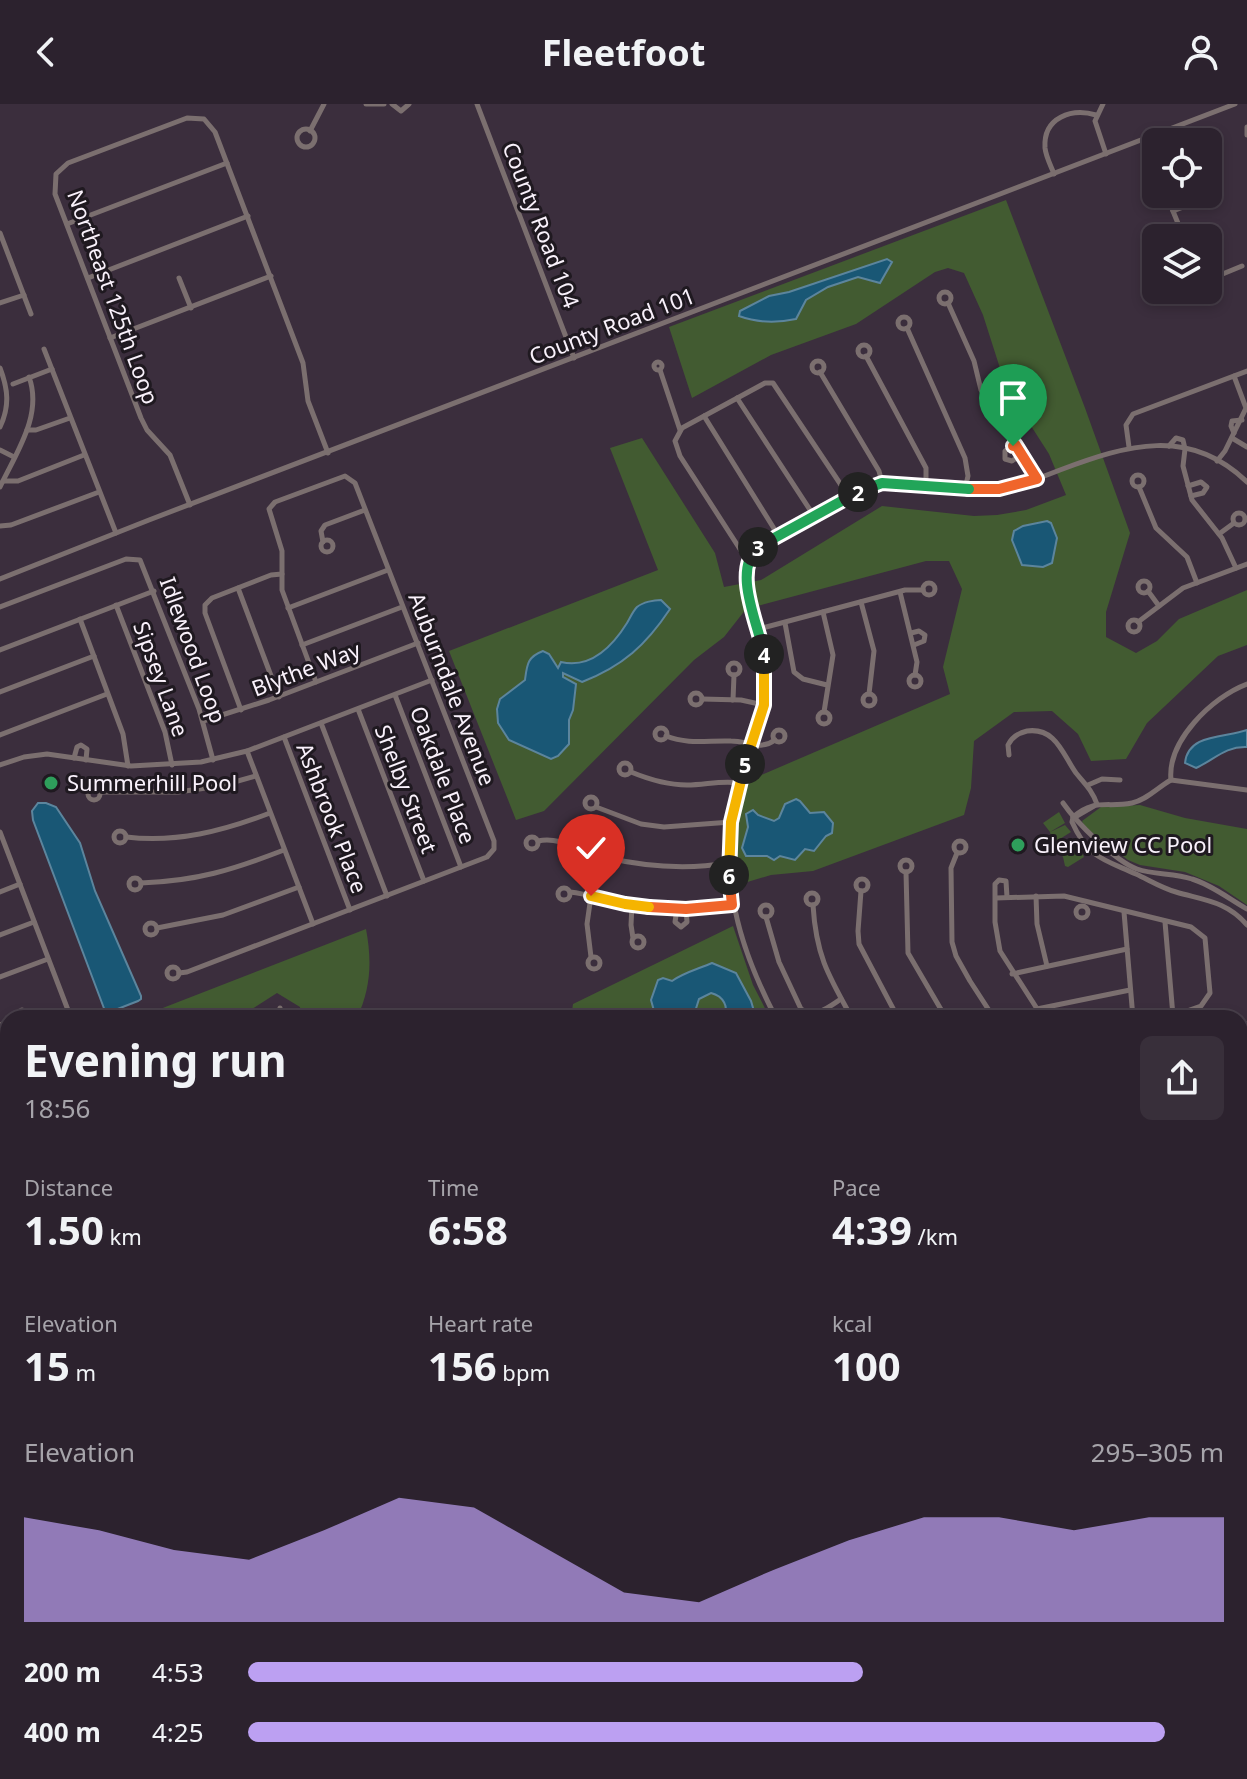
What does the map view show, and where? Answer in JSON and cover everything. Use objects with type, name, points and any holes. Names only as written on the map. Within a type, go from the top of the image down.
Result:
[{"type":"street","points":[[310,131],[324,104]]},
{"type":"street","points":[[366,104],[384,104]]},
{"type":"street","points":[[392,104],[401,111],[409,104]]},
{"type":"street","name":"County Road 104","points":[[477,104],[574,358]]},
{"type":"street","points":[[1103,104],[1096,115],[1097,132],[1106,154]]},
{"type":"street","name":"County Road 101","points":[[1170,128],[1218,107],[1235,104]]},
{"type":"street","points":[[1054,174],[1045,145],[1052,125],[1061,116],[1072,112],[1096,115]]},
{"type":"street","name":"Northeast 125th Loop","points":[[190,505],[170,455],[147,430],[141,418],[55,194],[55,180],[61,167],[187,118],[197,117],[211,124],[305,368],[308,401],[328,453]]},
{"type":"street","points":[[1247,127],[1247,135]]},
{"type":"street","name":"County Road 101","points":[[0,579],[1142,140]]},
{"type":"street","points":[[67,224],[227,163]]},
{"type":"street","points":[[1172,208],[1178,224]]},
{"type":"street","points":[[1173,211],[1181,208]]},
{"type":"street","points":[[88,278],[248,216]]},
{"type":"street","points":[[0,233],[31,314]]},
{"type":"street","points":[[1222,274],[1242,266]]},
{"type":"street","points":[[110,338],[271,276]]},
{"type":"street","points":[[179,278],[191,308]]},
{"type":"street","points":[[0,303],[24,295]]},
{"type":"street","points":[[948,303],[974,361],[981,390],[1037,479]]},
{"type":"street","points":[[907,328],[965,458],[968,476],[965,489]]},
{"type":"street","points":[[44,349],[116,533]]},
{"type":"street","points":[[866,356],[926,468],[926,486]]},
{"type":"street","points":[[0,368],[8,392],[8,403],[0,427]]},
{"type":"street","points":[[13,384],[52,369]]},
{"type":"street","points":[[660,370],[680,430]]},
{"type":"street","points":[[1129,447],[1126,425],[1133,414],[1247,371]]},
{"type":"street","points":[[820,372],[879,471],[882,483]]},
{"type":"street","points":[[1217,461],[1246,408],[1234,376]]},
{"type":"street","points":[[1,484],[27,430],[33,403],[29,377]]},
{"type":"street","points":[[748,560],[680,456],[675,441],[680,430],[765,383],[776,386],[849,497]]},
{"type":"street","points":[[737,398],[814,516]]},
{"type":"street","points":[[704,416],[778,535]]},
{"type":"street","points":[[27,430],[36,430],[70,418]]},
{"type":"street","points":[[1233,436],[1247,447]]},
{"type":"street","points":[[1015,444],[1005,451],[1005,459],[1012,461],[1022,454]]},
{"type":"street","points":[[772,1010],[748,959],[732,905],[728,863],[731,822],[739,783],[764,705],[764,657],[745,574],[748,560],[758,547],[849,497],[882,483],[999,489],[1129,447],[1169,446],[1185,449],[1217,461],[1247,482]]},
{"type":"street","points":[[1185,449],[1183,466],[1191,496],[1219,534],[1236,568]]},
{"type":"street","points":[[0,450],[14,457]]},
{"type":"street","points":[[1,484],[18,481],[84,455]]},
{"type":"street","name":"Auburndale Avenue","points":[[179,973],[461,867],[490,855],[495,845],[355,483],[345,476],[272,503],[268,514],[282,551],[282,590],[316,682]]},
{"type":"street","points":[[1188,486],[1201,482],[1207,487],[1203,493],[1191,496]]},
{"type":"street","points":[[1139,487],[1156,528],[1187,557],[1197,583]]},
{"type":"street","points":[[0,526],[11,525],[99,492]]},
{"type":"street","points":[[323,542],[321,531],[325,525],[365,510]]},
{"type":"street","points":[[1219,534],[1234,523]]},
{"type":"street","name":"Idlewood Loop","points":[[0,607],[130,557],[143,562],[203,721],[213,760]]},
{"type":"street","points":[[1138,622],[1183,588],[1247,564]]},
{"type":"street","points":[[288,608],[388,570]]},
{"type":"street","points":[[241,710],[204,609],[212,598],[271,575],[282,574]]},
{"type":"street","points":[[238,588],[279,697]]},
{"type":"street","points":[[759,629],[900,592],[923,590]]},
{"type":"street","points":[[0,650],[154,591]]},
{"type":"street","points":[[1148,591],[1159,606]]},
{"type":"street","points":[[900,592],[914,645],[917,662],[915,675]]},
{"type":"street","points":[[861,602],[874,651],[869,694]]},
{"type":"street","name":"Sipsey Lane","points":[[116,605],[165,732],[172,765]]},
{"type":"street","points":[[302,645],[402,607]]},
{"type":"street","points":[[823,612],[833,655],[824,712]]},
{"type":"street","points":[[80,619],[127,745],[128,766]]},
{"type":"street","points":[[785,622],[794,672],[803,679],[827,685]]},
{"type":"street","points":[[911,633],[919,631],[925,635],[922,642],[914,645]]},
{"type":"street","name":"Blythe Way","points":[[203,721],[279,697],[418,643]]},
{"type":"street","points":[[0,692],[94,656]]},
{"type":"street","points":[[733,700],[734,675]]},
{"type":"street","points":[[0,765],[37,755],[128,766],[213,760],[247,751],[432,680]]},
{"type":"street","points":[[1171,780],[1170,763],[1187,732],[1236,688],[1247,684]]},
{"type":"street","points":[[0,735],[108,693]]},
{"type":"street","name":"Oakdale Place","points":[[395,695],[461,867]]},
{"type":"street","points":[[702,699],[764,705]]},
{"type":"street","name":"Shelby Street","points":[[358,709],[424,881]]},
{"type":"street","points":[[321,723],[387,896]]},
{"type":"street","points":[[1009,755],[1008,745],[1018,734],[1033,731],[1046,733],[1059,745],[1077,774],[1088,785],[1095,804]]},
{"type":"street","points":[[666,736],[697,743],[728,741],[752,746],[766,746],[775,740]]},
{"type":"street","name":"Ashbrook Place","points":[[284,737],[350,910]]},
{"type":"street","points":[[74,758],[77,747],[81,745],[87,749],[86,760]]},
{"type":"street","points":[[247,751],[313,924]]},
{"type":"street","points":[[631,772],[652,780],[684,785],[727,781],[739,783]]},
{"type":"street","points":[[100,792],[178,792],[220,786],[256,776]]},
{"type":"street","points":[[1088,785],[1102,779],[1120,780]]},
{"type":"street","points":[[1247,790],[1171,780],[1133,803],[1095,804],[1080,811],[1072,822],[1082,842],[1104,862],[1174,892],[1222,904],[1247,925]]},
{"type":"street","points":[[1063,803],[1073,817],[1129,865],[1147,872],[1206,884],[1247,909]]},
{"type":"street","points":[[1073,817],[1082,815],[1095,804]]},
{"type":"street","points":[[596,807],[641,824],[664,827],[731,822]]},
{"type":"street","points":[[126,837],[195,835],[238,825],[270,813]]},
{"type":"street","points":[[0,832],[3,848],[68,1010]]},
{"type":"street","points":[[538,841],[556,840],[599,856],[646,866],[699,868],[728,863]]},
{"type":"street","points":[[141,883],[215,875],[284,850]]},
{"type":"street","points":[[957,853],[951,868],[952,942],[956,956],[989,1010]]},
{"type":"street","points":[[906,872],[908,953],[941,1010]]},
{"type":"street","points":[[1007,897],[1007,884],[1001,879],[995,884],[996,936],[1000,951],[1037,1009],[1130,990]]},
{"type":"street","points":[[0,892],[20,884]]},
{"type":"street","points":[[157,928],[223,915],[299,887]]},
{"type":"street","points":[[861,891],[859,944],[894,1010]]},
{"type":"street","points":[[570,892],[632,905],[677,909],[732,905]]},
{"type":"street","points":[[591,896],[587,924],[591,957]]},
{"type":"street","points":[[1036,896],[1037,924],[1047,966]]},
{"type":"street","points":[[996,898],[1064,896],[1085,904],[1191,927],[1205,938],[1210,993],[1201,1006],[1190,1010]]},
{"type":"street","points":[[632,905],[633,938]]},
{"type":"street","points":[[813,905],[817,947],[847,1010]]},
{"type":"street","points":[[677,909],[675,922],[681,927],[687,922],[686,909]]},
{"type":"street","points":[[1124,912],[1132,1010]]},
{"type":"street","points":[[766,917],[779,962],[802,1010]]},
{"type":"street","points":[[0,935],[34,922]]},
{"type":"street","points":[[1165,922],[1170,1010]]},
{"type":"street","points":[[1012,974],[1127,949]]},
{"type":"street","points":[[0,977],[48,959]]},
{"type":"street","points":[[822,1010],[841,999]]},
{"type":"green space","points":[[1006,200],[1130,533],[1106,612],[1106,637],[1136,653],[1157,641],[1179,619],[1247,590],[1247,645],[1218,656],[1147,723],[1126,759],[1091,761],[1078,734],[1052,711],[1014,712],[974,741],[971,788],[964,815],[813,871],[771,875],[734,886],[735,836],[745,782],[950,694],[943,667],[962,589],[949,561],[926,561],[746,609],[724,637],[694,660],[544,811],[516,820],[449,651],[658,570],[610,448],[642,438],[715,553],[724,587],[761,580],[882,506],[974,516],[997,515],[1026,510],[1066,495],[1049,454],[1006,387],[983,315],[964,273],[948,268],[935,272],[856,324],[771,355],[692,398],[669,327]]},
{"type":"green space","points":[[1140,805],[1185,818],[1247,829],[1247,905],[1219,886],[1185,872],[1140,865],[1128,860],[1085,827],[1082,821],[1101,807]]},
{"type":"green space","points":[[1059,812],[1065,823],[1050,832],[1043,823]]},
{"type":"green space","points":[[1065,825],[1071,832],[1055,842],[1050,832]]},
{"type":"green space","points":[[1073,839],[1079,846],[1073,852],[1081,850],[1084,857],[1068,867],[1057,849]]},
{"type":"green space","points":[[733,926],[753,985],[766,1010],[572,1010],[573,1004]]},
{"type":"green space","points":[[366,929],[369,974],[360,1010],[300,1010],[277,993],[250,1010],[158,1010]]},
{"type":"water","points":[[887,259],[892,262],[880,283],[858,277],[828,287],[806,300],[796,319],[768,322],[739,316],[740,311],[769,296]]},
{"type":"water","points":[[1047,521],[1051,523],[1057,538],[1052,563],[1043,567],[1022,565],[1012,540],[1014,531]]},
{"type":"water","points":[[661,600],[670,609],[642,644],[622,661],[582,682],[563,673],[563,677],[576,684],[569,720],[569,744],[558,756],[551,759],[509,740],[498,723],[497,709],[500,699],[525,680],[527,666],[534,656],[543,651],[549,654],[558,668],[561,662],[591,659],[615,640],[637,607]]},
{"type":"water","points":[[1247,730],[1247,747],[1226,751],[1196,768],[1185,763],[1188,753],[1200,741]]},
{"type":"water","points":[[796,799],[810,813],[824,812],[833,823],[832,833],[814,851],[805,849],[795,860],[780,856],[774,860],[767,856],[746,856],[742,848],[748,827],[746,814],[753,810],[774,821],[779,818],[785,804]]},
{"type":"water","points":[[38,803],[56,807],[80,843],[95,891],[141,996],[138,1001],[115,1010],[105,1010],[32,811]]},
{"type":"water","points":[[712,963],[736,973],[754,1010],[726,1010],[724,1002],[711,993],[699,999],[696,1010],[654,1010],[651,1000],[658,980],[672,981]]},
{"type":"place","name":"Summerhill Pool","points":[[51,783]]},
{"type":"place","name":"Glenview CC Pool","points":[[1018,845]]},
{"type":"route","points":[[591,896],[625,904],[677,909],[732,905],[728,863],[731,822],[743,768],[760,724],[766,680],[759,629],[745,574],[752,553],[778,535],[874,484],[987,490],[1037,479],[1015,444],[1013,446]]}]
